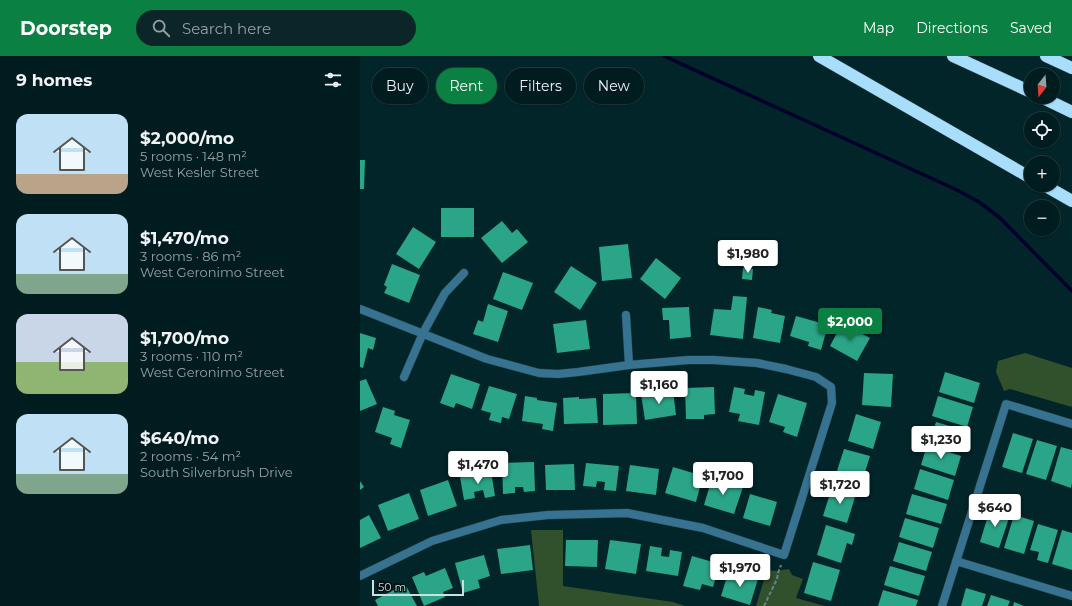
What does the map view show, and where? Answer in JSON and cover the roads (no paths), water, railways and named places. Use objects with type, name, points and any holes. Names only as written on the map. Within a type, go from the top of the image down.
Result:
[{"type":"highway","points":[[819,56],[1024,174]]},
{"type":"highway","points":[[953,56],[1024,89]]},
{"type":"highway","points":[[1046,56],[1072,68]]},
{"type":"highway","points":[[1055,104],[1072,112]]},
{"type":"highway","points":[[1056,192],[1072,201]]},
{"type":"street","points":[[404,378],[423,333],[445,293],[464,273]]},
{"type":"street","points":[[360,309],[487,359],[539,373],[558,374],[629,365],[688,360],[757,363],[816,377],[831,387],[832,403],[784,555],[702,528],[627,513],[548,515],[501,520],[432,541],[360,576]]},
{"type":"street","points":[[626,315],[629,365]]},
{"type":"street","points":[[942,606],[1006,404],[1072,424]]},
{"type":"street","points":[[956,561],[1072,596]]},
{"type":"waterway","points":[[664,56],[957,190],[979,202],[999,217],[1072,291]]}]
